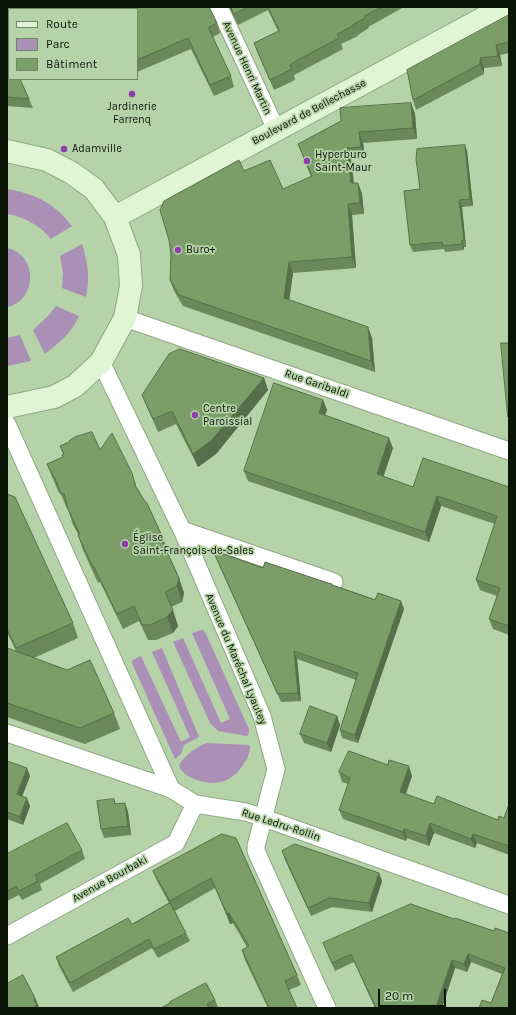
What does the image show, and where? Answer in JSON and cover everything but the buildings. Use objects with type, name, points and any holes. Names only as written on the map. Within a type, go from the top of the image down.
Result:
[{"type":"street","name":"Avenue Henri Martin","points":[[219,7],[276,130]]},
{"type":"street","name":"Boulevard de Bellechasse","points":[[115,217],[504,7]]},
{"type":"street","points":[[7,151],[47,160],[72,173],[94,189],[115,217],[129,255],[131,286],[125,318],[101,362],[75,386],[54,397],[7,407]]},
{"type":"street","name":"Rue Garibaldi","points":[[125,318],[509,451]]},
{"type":"street","name":"Avenue du Maréchal Lyautey","points":[[101,362],[182,530],[262,716],[276,769],[256,851],[327,1008]]},
{"type":"street","points":[[7,424],[171,789]]},
{"type":"street","points":[[182,530],[334,582]]},
{"type":"street","name":"Rue Ledru-Rollin","points":[[7,733],[171,789],[195,804],[246,812],[509,905]]},
{"type":"street","name":"Avenue Bourbaki","points":[[7,936],[176,843],[195,804]]},
{"type":"green space","points":[[7,189],[27,194],[44,201],[58,211],[72,226],[51,239],[31,222],[20,217],[7,214]]},
{"type":"green space","points":[[82,244],[88,270],[86,297],[62,288],[63,273],[60,256]]},
{"type":"green space","points":[[7,248],[17,252],[24,259],[29,268],[30,278],[29,287],[24,296],[17,303],[7,307]]},
{"type":"green space","points":[[56,306],[79,316],[69,332],[45,354],[33,330]]},
{"type":"green space","points":[[20,335],[31,361],[7,366],[7,338]]},
{"type":"green space","points":[[201,630],[205,632],[249,729],[247,736],[218,731],[210,723],[173,642],[183,638],[221,723],[230,719],[192,633]]},
{"type":"green space","points":[[162,648],[199,737],[184,745],[181,754],[175,759],[132,663],[133,660],[141,656],[181,742],[190,737],[152,652]]},
{"type":"green space","points":[[207,743],[249,745],[250,747],[246,761],[233,776],[222,782],[209,783],[194,779],[187,775],[181,770],[179,765],[191,752],[199,746]]},
{"type":"place","name":"Jardinerie Farrenq","points":[[132,94]]},
{"type":"place","name":"Adamville","points":[[64,149]]},
{"type":"place","name":"Hyperburo Saint-Maur","points":[[307,161]]},
{"type":"place","name":"Buro+","points":[[178,250]]},
{"type":"place","name":"Centre Paroissial","points":[[195,415]]},
{"type":"place","name":"Église Saint-François-de-Sales","points":[[125,544]]}]
